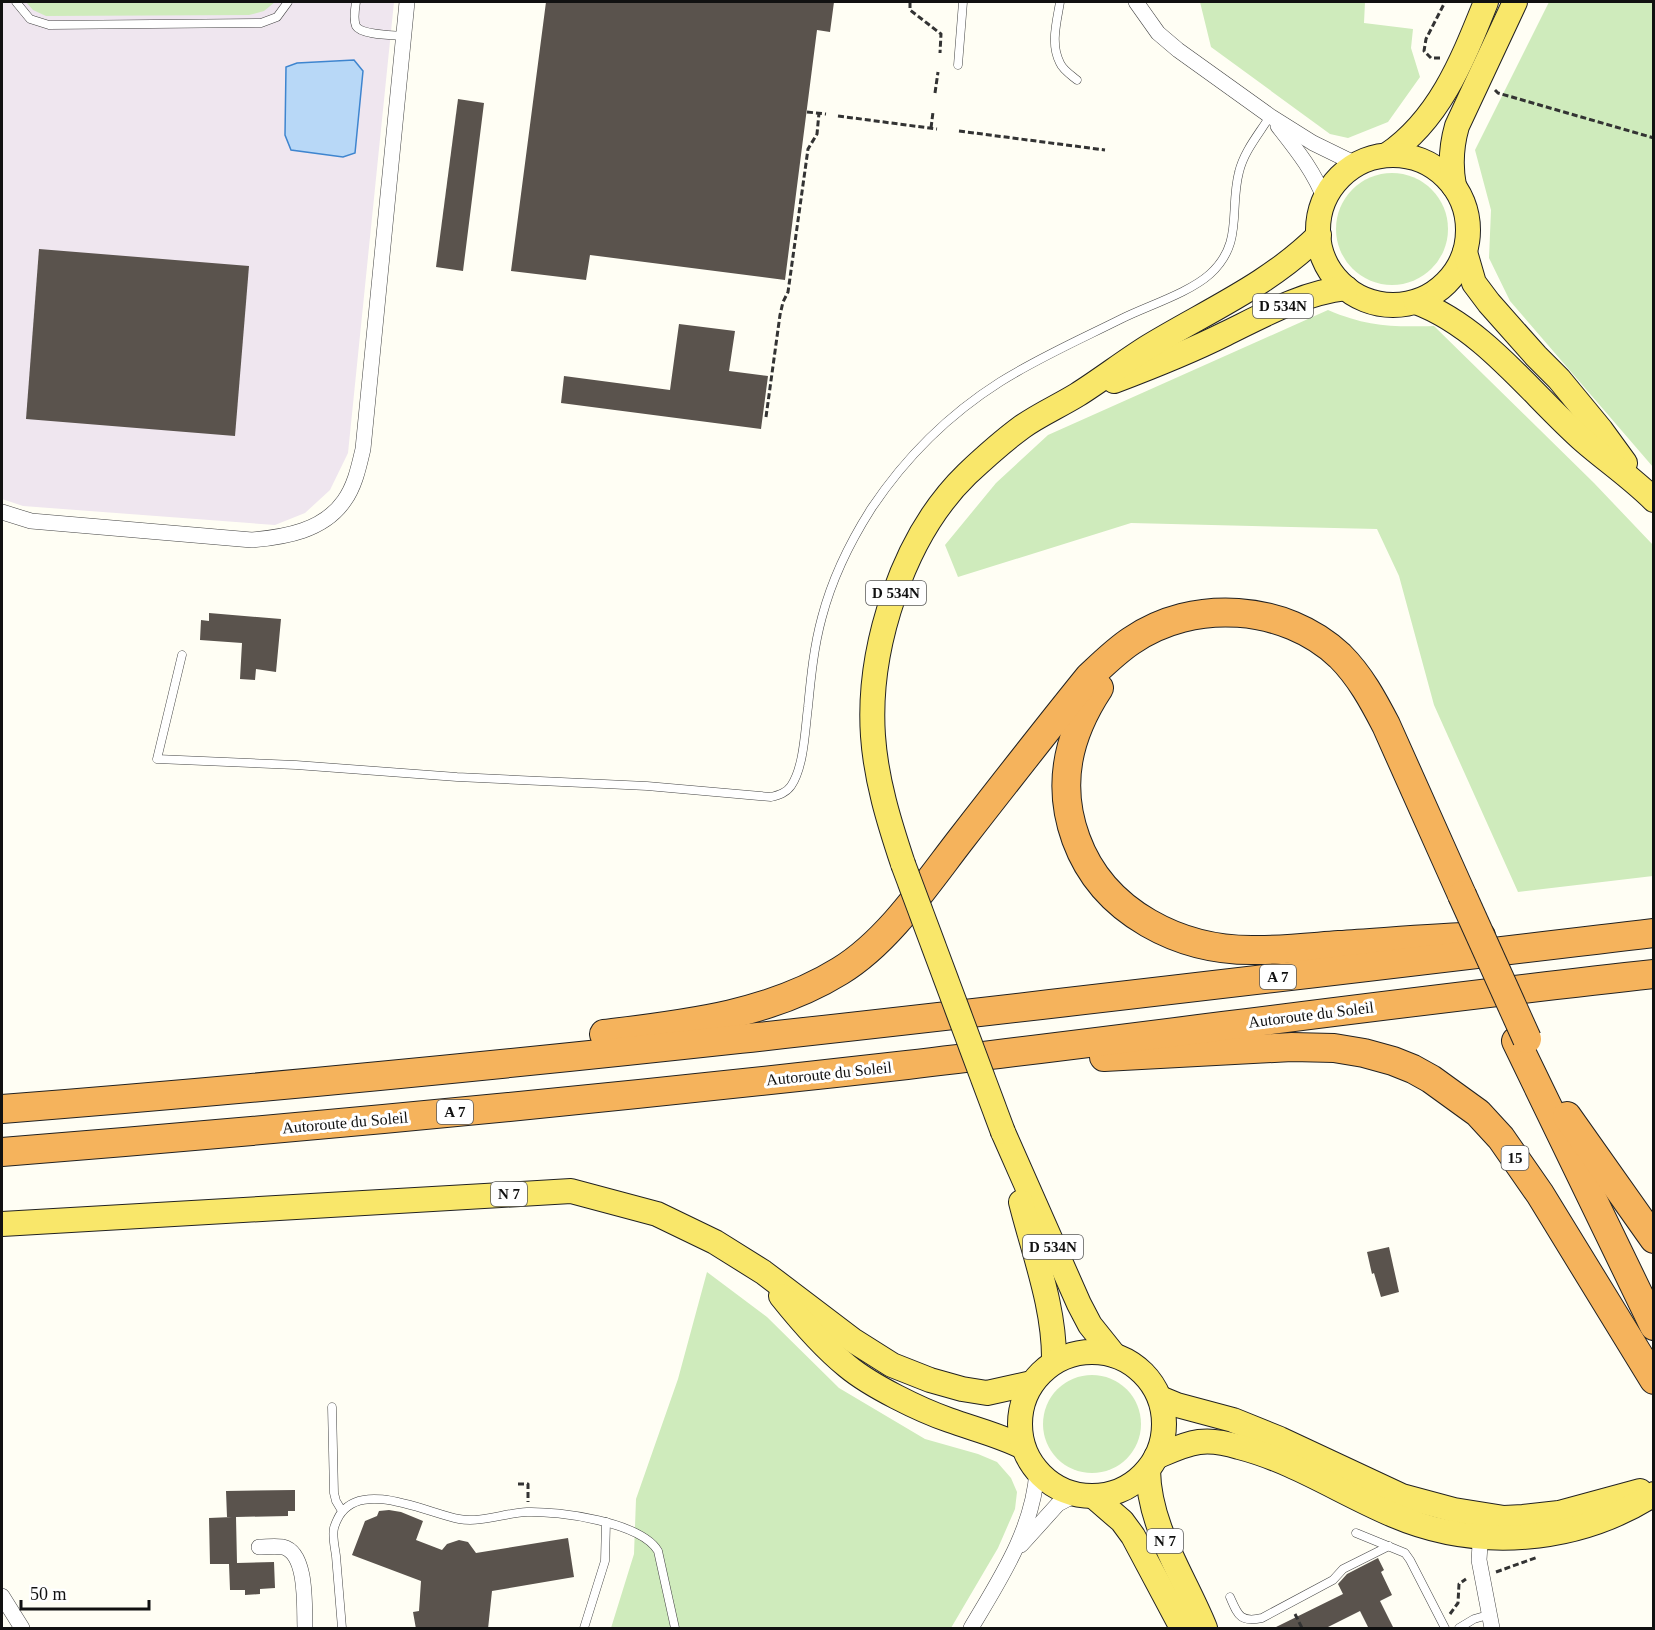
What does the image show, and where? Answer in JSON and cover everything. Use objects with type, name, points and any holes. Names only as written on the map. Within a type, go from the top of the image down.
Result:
[{"type":"highway","points":[[334,1079],[495,1047],[677,1025],[743,1011],[809,988],[862,955],[888,930],[1089,677],[1111,656],[1132,640],[1167,622],[1205,614],[1245,613],[1272,618],[1323,642],[1354,671],[1382,717],[1457,896],[1653,1326]]},
{"type":"highway","points":[[1457,896],[1368,716],[1335,669],[1310,648],[1264,630],[1232,625],[1201,626],[1183,630],[1164,637],[1126,660],[1100,688],[1086,708],[1076,731],[1068,760],[1066,795],[1071,825],[1080,850],[1104,888],[1137,917],[1165,932],[1218,948],[1256,950],[1454,937],[1653,932]]},
{"type":"highway","name":"A 7","points":[[2,1109],[158,1097],[903,1021],[1653,932]]},
{"type":"highway","name":"Autoroute du Soleil","points":[[2,1152],[484,1109],[924,1063],[1522,988],[1653,974]]},
{"type":"highway","points":[[1522,1040],[1566,1115],[1653,1239]]},
{"type":"highway","name":"15","points":[[924,1063],[1136,1056],[1292,1047],[1334,1048],[1364,1053],[1413,1069],[1451,1092],[1478,1113],[1501,1138],[1540,1194],[1653,1380]]},
{"type":"main road","points":[[1387,155],[1405,143],[1421,127],[1439,101],[1465,55],[1486,2]]},
{"type":"main road","points":[[1454,186],[1451,158],[1452,142],[1457,126],[1515,2]]},
{"type":"main road","points":[[1387,155],[1402,155],[1431,165],[1454,186],[1467,218],[1468,235],[1460,265],[1441,288],[1416,302],[1398,305],[1379,304],[1362,298],[1346,288],[1332,273],[1323,255],[1318,235],[1320,211],[1324,200],[1343,174],[1356,164],[1387,155]]},
{"type":"main road","name":"D 534N","points":[[1114,1355],[1090,1325],[1079,1304],[1003,1132],[888,820],[873,736],[873,689],[879,646],[904,572],[917,542],[940,506],[965,476],[1024,426],[1078,394],[1148,347],[1268,278],[1289,263],[1318,235]]},
{"type":"main road","points":[[1465,252],[1474,283],[1489,303],[1559,379],[1601,430],[1648,495]]},
{"type":"main road","name":"D 534N","points":[[1078,394],[1156,365],[1295,301],[1330,290],[1346,288]]},
{"type":"main road","points":[[1416,302],[1436,309],[1470,331],[1583,440],[1648,495]]},
{"type":"main road","name":"D 534N","points":[[1003,1132],[1049,1308],[1054,1362]]},
{"type":"main road","name":"N 7","points":[[2,1224],[571,1191],[657,1214],[715,1242],[763,1272],[854,1341],[892,1365],[930,1380],[987,1393],[1032,1383]]},
{"type":"main road","name":"N 7","points":[[763,1272],[803,1324],[848,1367],[881,1389],[947,1420],[1006,1438],[1023,1447]]},
{"type":"main road","points":[[1152,1464],[1163,1438],[1164,1418],[1160,1398],[1149,1379],[1133,1364],[1114,1355],[1093,1351],[1073,1354],[1054,1362],[1032,1383],[1022,1403],[1020,1425],[1023,1447],[1036,1471],[1054,1485],[1084,1496],[1108,1495],[1123,1489],[1137,1481],[1152,1464],[1181,1446],[1200,1442],[1221,1442],[1266,1454],[1395,1516],[1448,1531],[1486,1527],[1523,1517],[1558,1513],[1653,1487]]},
{"type":"main road","points":[[1160,1398],[1233,1420],[1280,1439],[1402,1496],[1454,1510],[1486,1527],[1539,1536],[1573,1529],[1611,1517],[1653,1494]]},
{"type":"main road","name":"N 7","points":[[1152,1464],[1148,1489],[1154,1515],[1205,1629]]},
{"type":"main road","name":"N 7","points":[[1084,1496],[1122,1521],[1133,1536],[1182,1629]]},
{"type":"street","points":[[2,512],[31,521],[252,540],[280,538],[305,531],[329,516],[344,501],[356,476],[363,449],[407,2]]},
{"type":"street","points":[[1136,2],[1158,33],[1178,50],[1270,117],[1313,143],[1356,164]]},
{"type":"street","points":[[1144,2],[1148,18]]},
{"type":"street","points":[[1270,117],[1303,158],[1318,182],[1324,200]]},
{"type":"street","points":[[971,1629],[1015,1552],[1033,1502],[1036,1471]]},
{"type":"street","points":[[1015,1552],[1058,1504],[1084,1496]]},
{"type":"street","points":[[1486,1527],[1480,1545],[1479,1560],[1490,1622]]},
{"type":"street","points":[[259,1547],[284,1548],[296,1557],[302,1576],[305,1629]]},
{"type":"street","points":[[2,1596],[22,1629]]},
{"type":"lane","points":[[16,2],[30,19],[48,25],[261,23],[277,17],[288,2]]},
{"type":"lane","points":[[356,2],[355,25],[359,29],[366,32],[403,36]]},
{"type":"lane","points":[[958,65],[963,2]]},
{"type":"lane","points":[[1060,2],[1055,38],[1056,50],[1061,65],[1077,80]]},
{"type":"lane","points":[[182,655],[157,759],[647,786],[771,796],[782,794],[790,787],[797,773],[802,754],[816,642],[830,591],[852,543],[893,478],[947,421],[999,382],[1194,285],[1209,274],[1223,260],[1231,244],[1238,172],[1244,156],[1270,117]]},
{"type":"lane","points":[[332,1407],[334,1493],[342,1511]]},
{"type":"lane","points":[[342,1629],[334,1529],[342,1511],[355,1502],[372,1499],[394,1500],[460,1520],[527,1512],[587,1517],[635,1532],[653,1542],[658,1551],[675,1629]]},
{"type":"lane","points":[[584,1629],[605,1561],[606,1522]]},
{"type":"lane","points":[[1356,1533],[1405,1553],[1445,1629]]},
{"type":"lane","points":[[1230,1597],[1242,1618],[1250,1621],[1262,1618],[1333,1580],[1343,1569],[1389,1546]]},
{"type":"lane","points":[[1459,1629],[1474,1619],[1490,1622]]},
{"type":"path","points":[[910,2],[910,10],[941,34],[940,53]]},
{"type":"path","points":[[1443,57],[1431,58],[1424,51],[1426,39],[1445,2]]},
{"type":"path","points":[[935,93],[938,72]]},
{"type":"path","points":[[1494,84],[1494,90],[1498,93],[1653,138]]},
{"type":"path","points":[[807,112],[826,114]]},
{"type":"path","points":[[931,128],[933,112]]},
{"type":"path","points":[[766,417],[780,315],[788,292],[807,148],[817,134],[819,114]]},
{"type":"path","points":[[838,116],[938,129]]},
{"type":"path","points":[[959,131],[1105,150]]},
{"type":"path","points":[[518,1484],[528,1484],[528,1490]]},
{"type":"path","points":[[1441,1620],[1454,1610],[1458,1603],[1459,1584],[1465,1579],[1512,1567],[1544,1555]]},
{"type":"shaded area","points":[[2,2],[394,2],[348,453],[330,490],[305,513],[275,525],[23,506],[2,499]]},
{"type":"green space","points":[[26,2],[275,2],[264,11],[249,15],[46,16],[33,10]]},
{"type":"green space","points":[[1200,2],[1365,2],[1364,23],[1413,29],[1411,48],[1420,77],[1388,122],[1348,138],[1330,134],[1211,47]]},
{"type":"green space","points":[[1549,2],[1653,2],[1653,467],[1510,301],[1489,258],[1491,210],[1475,150]]},
{"type":"green space","points":[[1392,173],[1413,177],[1432,189],[1444,208],[1448,229],[1444,250],[1432,269],[1413,281],[1392,285],[1371,281],[1352,269],[1340,250],[1336,229],[1340,208],[1352,189],[1371,177]]},
{"type":"green space","points":[[1328,310],[1342,316],[1380,325],[1434,326],[1594,483],[1653,545],[1653,876],[1518,892],[1434,705],[1399,576],[1377,529],[1131,523],[958,577],[945,545],[996,483],[1048,435]]},
{"type":"green space","points":[[707,1272],[767,1317],[839,1388],[925,1439],[978,1454],[997,1462],[1011,1478],[1017,1492],[1015,1509],[998,1548],[951,1628],[611,1628],[634,1554],[636,1499],[678,1379]]},
{"type":"green space","points":[[1092,1375],[1111,1379],[1127,1389],[1137,1405],[1141,1424],[1137,1443],[1127,1459],[1111,1469],[1092,1473],[1073,1469],[1057,1459],[1047,1443],[1043,1424],[1047,1405],[1057,1389],[1073,1379]]},
{"type":"water","points":[[354,60],[363,71],[355,153],[343,157],[291,150],[285,135],[286,67],[297,63]]},
{"type":"building","points":[[546,2],[834,2],[830,32],[817,30],[785,280],[590,255],[586,280],[511,271]]},
{"type":"building","points":[[458,99],[484,103],[463,271],[436,267]]},
{"type":"building","points":[[39,249],[249,266],[235,436],[26,419]]},
{"type":"building","points":[[679,324],[735,331],[729,371],[768,376],[761,429],[561,403],[564,376],[670,390]]},
{"type":"building","points":[[209,613],[281,619],[276,672],[256,669],[255,680],[240,679],[242,643],[200,640],[201,620],[209,621]]},
{"type":"building","points":[[1389,1247],[1399,1292],[1381,1297],[1367,1252]]},
{"type":"building","points":[[295,1490],[295,1511],[288,1511],[288,1516],[236,1517],[237,1563],[274,1562],[275,1588],[260,1589],[260,1594],[245,1595],[245,1590],[230,1590],[229,1564],[210,1564],[209,1518],[232,1517],[227,1517],[226,1491]]},
{"type":"building","points":[[389,1510],[423,1521],[416,1540],[442,1550],[447,1544],[459,1540],[468,1542],[476,1553],[568,1538],[574,1577],[492,1591],[488,1629],[416,1629],[413,1612],[419,1611],[421,1581],[352,1555],[365,1521],[377,1516],[379,1511]]},
{"type":"building","points":[[1378,1558],[1384,1570],[1381,1572],[1392,1595],[1380,1601],[1394,1629],[1369,1629],[1360,1611],[1324,1629],[1272,1629],[1343,1594],[1338,1584],[1347,1574]]}]
